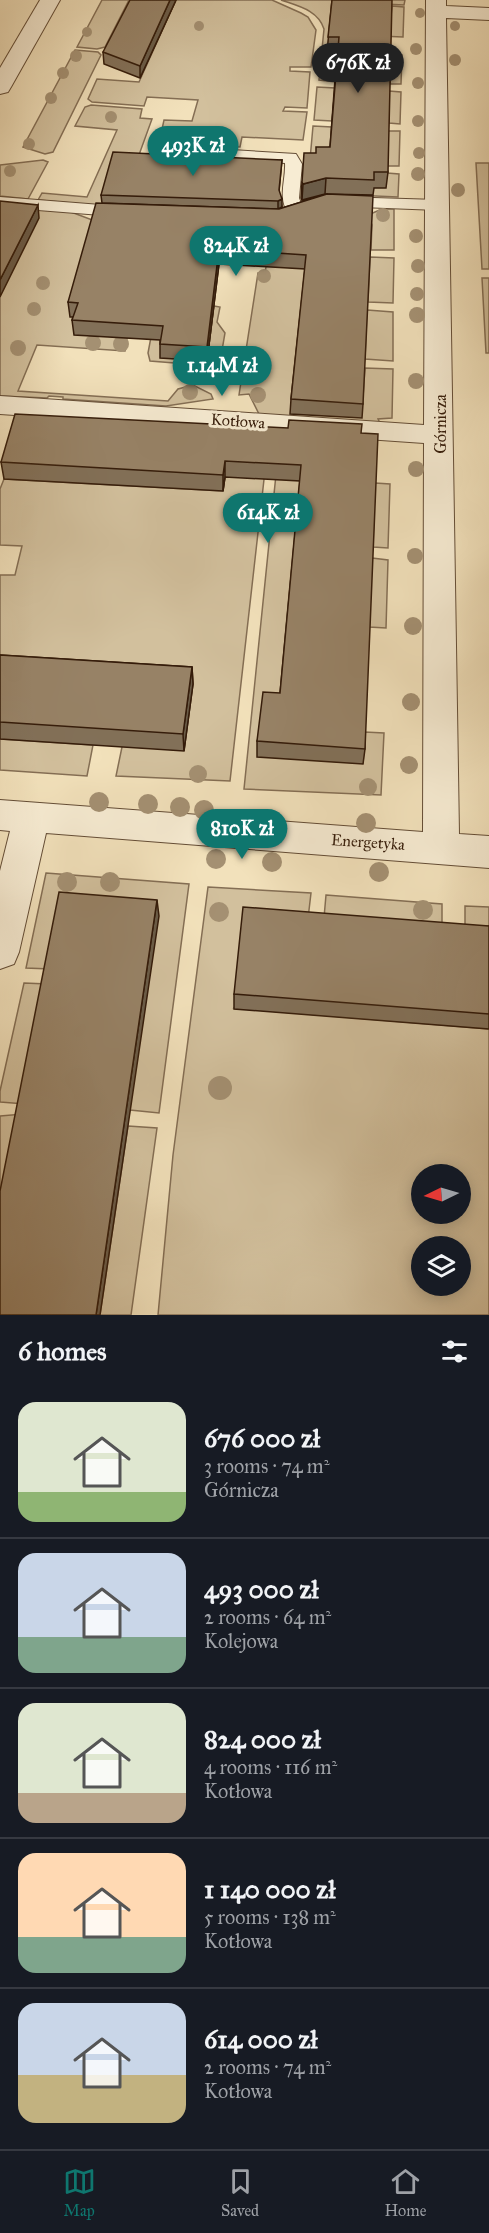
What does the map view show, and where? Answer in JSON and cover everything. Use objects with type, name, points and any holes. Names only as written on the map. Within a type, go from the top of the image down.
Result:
[{"type":"street","points":[[0,87],[50,0]]},
{"type":"street","points":[[436,6],[489,14]]},
{"type":"street","name":"Górnicza","points":[[436,6],[441,847]]},
{"type":"street","name":"Kotłowa","points":[[0,405],[440,435]]},
{"type":"street","name":"Energetyka","points":[[0,952],[16,817],[489,852]]},
{"type":"lane","points":[[167,151],[290,158],[294,164],[287,214],[320,203],[438,205]]},
{"type":"lane","points":[[0,202],[143,212]]},
{"type":"shaded area","points":[[102,0],[129,0],[105,47],[97,49],[77,47]]},
{"type":"shaded area","points":[[176,0],[272,0],[308,17],[316,30],[311,67],[290,67],[290,71],[310,72],[307,108],[285,107],[283,111],[307,112],[303,140],[242,137],[240,147],[159,143],[164,120],[192,121],[198,100],[147,97],[144,106],[92,102],[88,99],[97,79],[139,82]]},
{"type":"shaded area","points":[[281,0],[405,0],[404,5],[363,3],[391,16],[392,6],[404,7],[403,37],[329,34],[338,52],[336,82],[319,80],[324,29],[312,13]]},
{"type":"shaded area","points":[[75,50],[98,52],[101,55],[53,152],[45,154],[23,147]]},
{"type":"shaded area","points":[[391,54],[402,55],[401,84],[390,84]]},
{"type":"shaded area","points":[[317,87],[335,88],[332,121],[314,120]]},
{"type":"shaded area","points":[[389,91],[401,92],[400,124],[389,123]]},
{"type":"shaded area","points":[[91,105],[142,109],[140,118],[152,119],[123,199],[104,206],[38,200],[42,193],[87,197],[117,130],[75,126],[85,107]]},
{"type":"shaded area","points":[[313,126],[332,127],[387,173],[399,174],[398,197],[307,193]]},
{"type":"shaded area","points":[[388,131],[400,131],[399,166],[387,166]]},
{"type":"shaded area","points":[[43,160],[48,162],[28,199],[0,196],[0,165]]},
{"type":"shaded area","points":[[476,163],[489,163],[489,269],[482,269]]},
{"type":"shaded area","points":[[0,206],[71,212],[95,221],[79,317],[127,338],[125,351],[37,345],[18,391],[168,401],[178,389],[193,385],[211,394],[213,399],[166,406],[49,396],[47,398],[0,396]]},
{"type":"shaded area","points":[[382,209],[394,209],[394,250],[371,250],[372,225],[368,215]]},
{"type":"shaded area","points":[[269,252],[307,254],[363,397],[365,368],[393,369],[392,418],[378,419],[381,425],[259,414],[249,394],[239,395],[258,273],[265,272]]},
{"type":"shaded area","points":[[370,257],[394,258],[393,303],[368,302]]},
{"type":"shaded area","points":[[482,278],[489,278],[489,353],[486,353]]},
{"type":"shaded area","points":[[214,306],[220,307],[217,322],[225,333],[220,362],[212,366],[150,361],[148,353],[154,321],[207,361]]},
{"type":"shaded area","points":[[367,310],[393,312],[393,361],[365,359]]},
{"type":"shaded area","points":[[230,442],[268,444],[230,781],[116,776],[122,747],[0,672],[0,575],[15,575],[22,546],[0,545],[0,489],[4,479],[223,491]]},
{"type":"shaded area","points":[[279,445],[300,481],[363,764],[365,732],[384,733],[381,795],[244,789]]},
{"type":"shaded area","points":[[375,483],[390,484],[388,548],[373,547]]},
{"type":"shaded area","points":[[372,558],[388,560],[386,628],[369,627]]},
{"type":"shaded area","points":[[0,739],[93,745],[87,776],[0,770]]},
{"type":"shaded area","points":[[46,873],[189,884],[159,1113],[130,1110],[50,969],[26,968]]},
{"type":"shaded area","points":[[208,887],[311,893],[307,927],[234,1008],[489,1029],[489,1315],[158,1315],[173,1155]]},
{"type":"shaded area","points":[[326,895],[442,904],[442,938],[323,929]]},
{"type":"shaded area","points":[[465,906],[489,907],[489,942],[465,940]]},
{"type":"shaded area","points":[[24,983],[47,984],[25,1104],[0,1102],[0,1091]]},
{"type":"shaded area","points":[[23,1114],[0,1228],[0,1116]]},
{"type":"shaded area","points":[[128,1126],[157,1128],[131,1315],[100,1315]]},
{"type":"building","points":[[130,0],[170,0],[140,66],[103,52]]},
{"type":"building","points":[[332,0],[392,0],[388,172],[374,172],[374,180],[326,178],[303,184],[304,153],[316,153],[316,147],[330,147],[339,37],[328,37]]},
{"type":"building","points":[[113,152],[282,160],[279,190],[282,199],[278,201],[101,195]]},
{"type":"building","points":[[327,194],[373,196],[363,404],[291,399],[306,255],[219,249],[207,347],[160,344],[163,326],[72,320],[78,303],[68,302],[96,203],[279,209]]},
{"type":"building","points":[[0,201],[38,205],[0,280]]},
{"type":"building","points":[[15,414],[288,428],[289,420],[362,424],[361,433],[378,434],[365,749],[257,741],[263,692],[280,693],[301,465],[225,461],[223,475],[1,462]]},
{"type":"building","points":[[0,655],[192,667],[183,734],[0,722]]},
{"type":"building","points":[[59,892],[157,900],[96,1315],[0,1315],[0,1191]]},
{"type":"building","points":[[243,907],[489,926],[489,1014],[234,994]]}]
